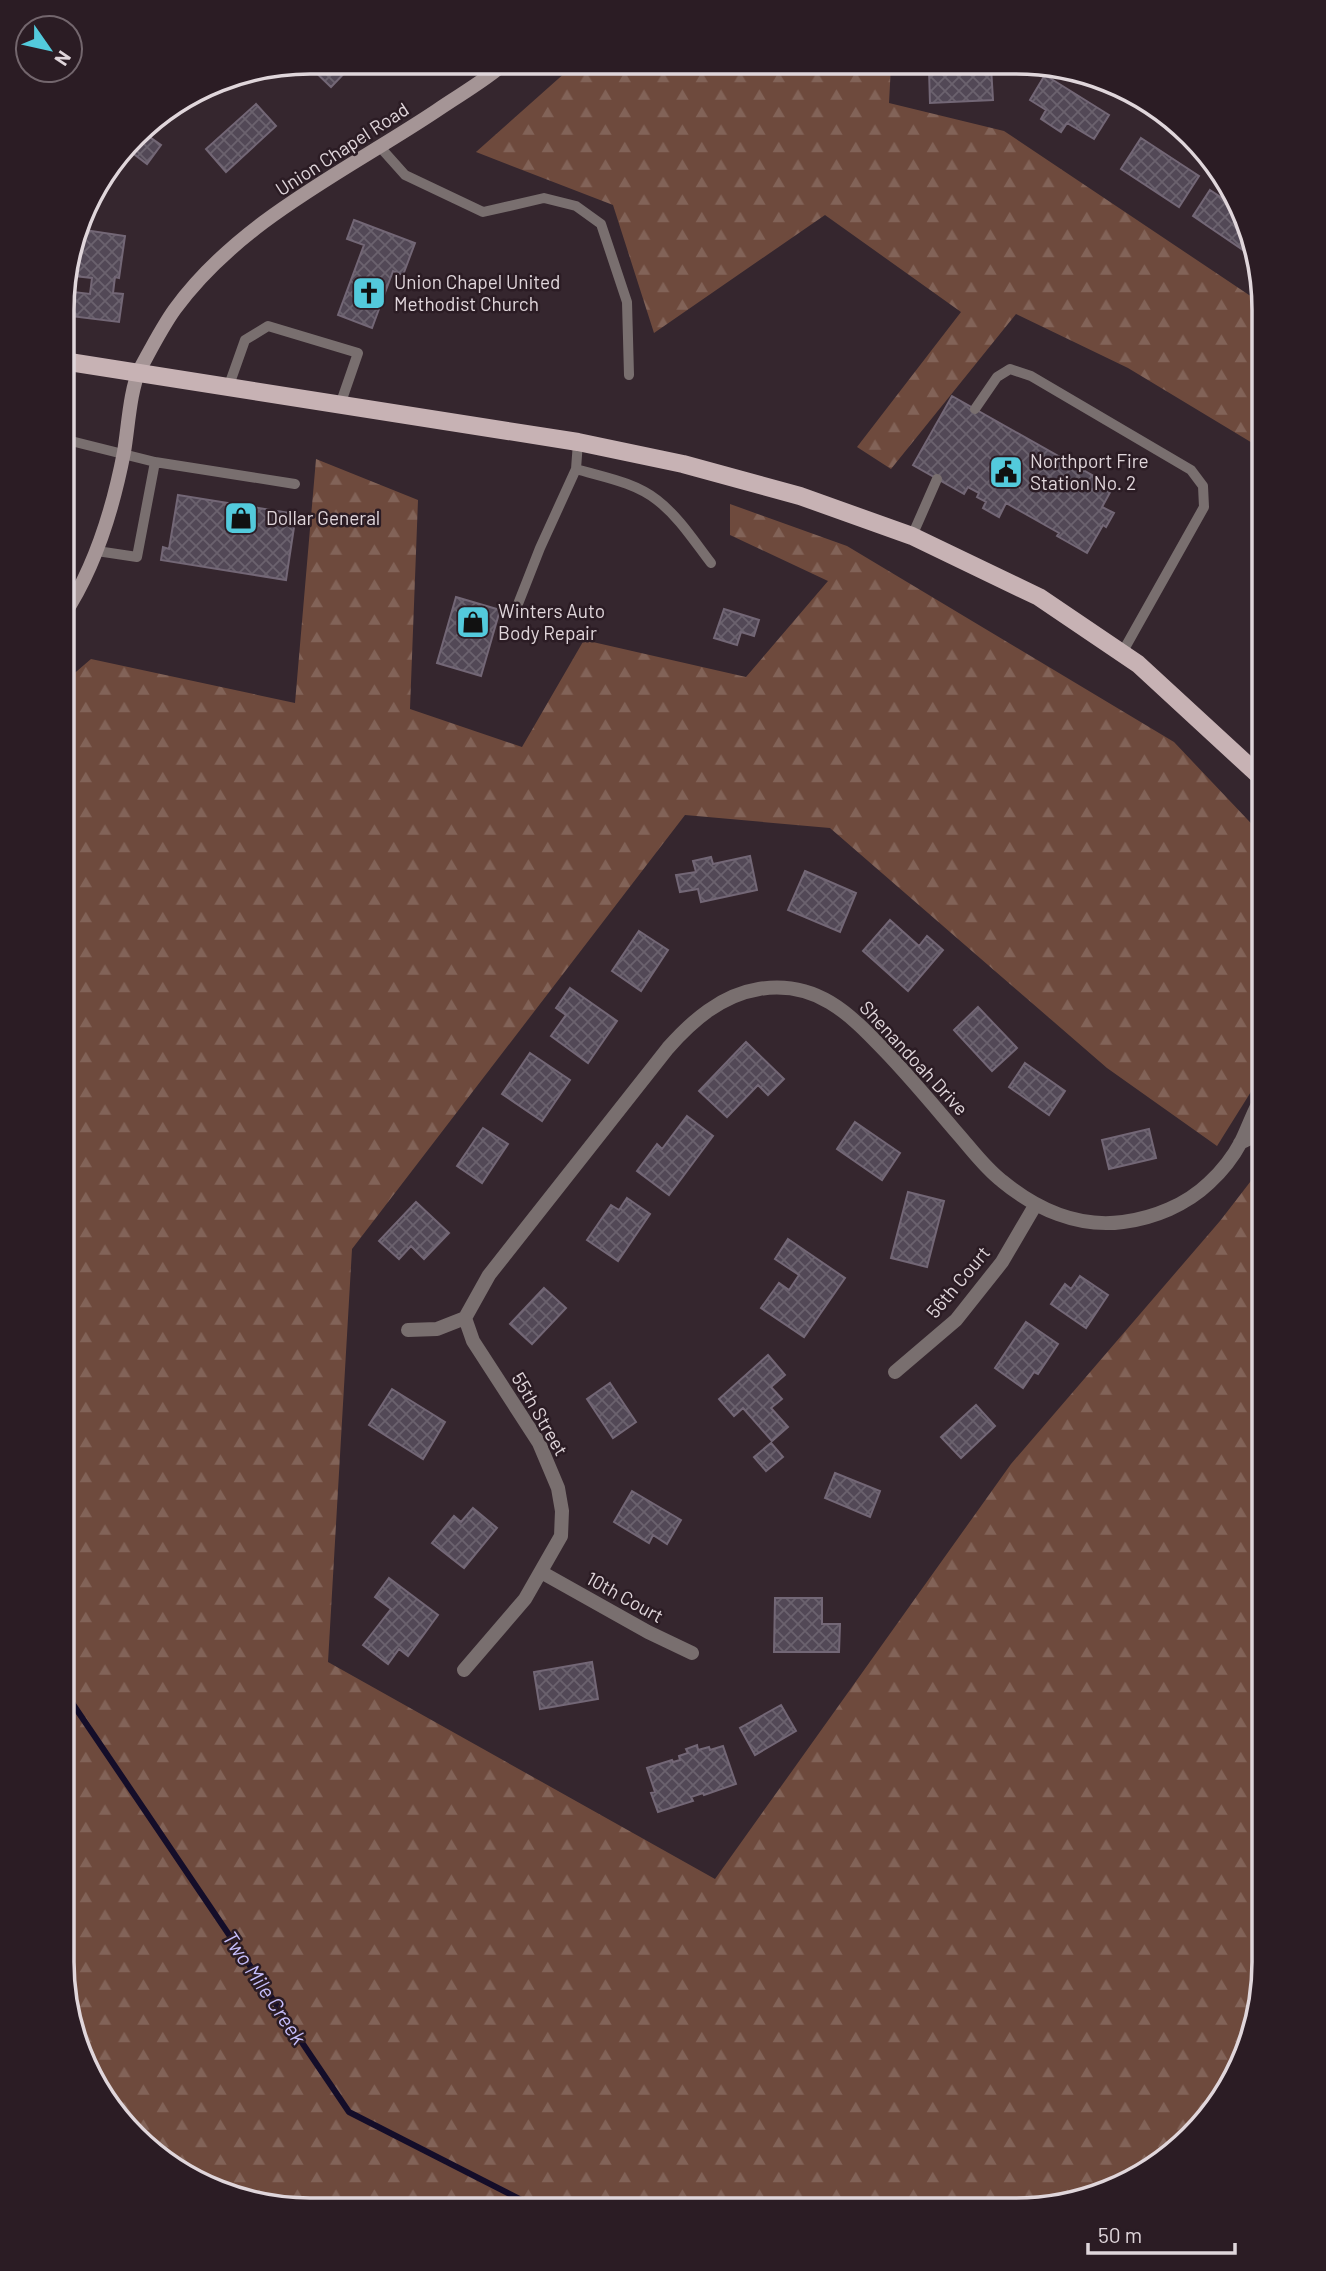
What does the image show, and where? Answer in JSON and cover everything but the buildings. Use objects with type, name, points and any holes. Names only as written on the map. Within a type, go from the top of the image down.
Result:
[{"type":"main road","points":[[74,363],[578,442],[683,464],[800,496],[912,536],[1040,597],[1138,664],[1252,769]]},
{"type":"street","name":"Union Chapel Road","points":[[138,373],[174,310],[204,274],[239,242],[277,213],[488,74]]},
{"type":"street","points":[[74,599],[97,551],[123,455],[138,373]]},
{"type":"street","name":"Shenandoah Drive","points":[[465,1318],[488,1275],[668,1048],[703,1014],[746,991],[769,987],[793,988],[816,995],[837,1006],[856,1020],[1002,1181],[1036,1204],[1066,1217],[1090,1222],[1140,1220],[1187,1200],[1216,1175],[1240,1143],[1252,1117]]},
{"type":"street","name":"Shenandoah Drive","points":[[1240,1143],[1252,1137]]},
{"type":"street","name":"56th Court","points":[[895,1372],[956,1320],[1002,1262],[1036,1204]]},
{"type":"street","points":[[408,1330],[437,1329],[465,1318]]},
{"type":"street","name":"55th Street","points":[[464,1670],[525,1599],[561,1536],[562,1511],[558,1488],[539,1443],[473,1340],[465,1318]]},
{"type":"street","name":"10th Court","points":[[541,1572],[648,1632],[692,1653]]},
{"type":"lane","points":[[380,147],[405,175],[483,212],[544,198],[576,206],[601,224],[627,302],[629,375]]},
{"type":"lane","points":[[228,388],[245,340],[268,326],[358,353],[340,405]]},
{"type":"lane","points":[[975,409],[997,377],[1010,369],[1031,376],[1191,470],[1203,486],[1204,508],[1122,653]]},
{"type":"lane","points":[[74,442],[155,462],[295,484]]},
{"type":"lane","points":[[519,604],[540,548],[576,468],[578,442]]},
{"type":"lane","points":[[97,551],[137,557],[155,462]]},
{"type":"lane","points":[[576,468],[626,484],[658,501],[711,562]]},
{"type":"lane","points":[[912,536],[937,478]]},
{"type":"green space","points":[[564,74],[891,74],[889,103],[1004,131],[1251,296],[1252,443],[1128,368],[1016,314],[891,469],[857,447],[961,312],[825,215],[654,333],[613,205],[476,152]]},
{"type":"green space","points":[[316,459],[418,500],[410,709],[522,747],[584,640],[746,677],[828,581],[730,535],[730,504],[847,546],[1174,742],[1252,824],[1252,1090],[1217,1146],[1107,1068],[830,828],[685,815],[352,1249],[328,1662],[715,1879],[1011,1464],[1220,1221],[1252,1180],[1252,1977],[1244,2023],[1235,2052],[1221,2080],[1204,2105],[1183,2128],[1148,2158],[1092,2185],[1063,2193],[1017,2198],[309,2198],[248,2189],[219,2180],[191,2166],[166,2149],[143,2128],[113,2093],[86,2037],[78,2008],[74,1962],[74,674],[91,659],[295,703]]},
{"type":"waterway","name":"Two Mile Creek","points":[[74,1706],[349,2112],[517,2198]]},
{"type":"place","name":"Union Chapel United Methodist Church","points":[[369,293]]},
{"type":"place","name":"Northport Fire Station No. 2","points":[[1006,472]]},
{"type":"place","name":"Dollar General","points":[[241,518]]},
{"type":"place","name":"Winters Auto Body Repair","points":[[473,622]]}]
